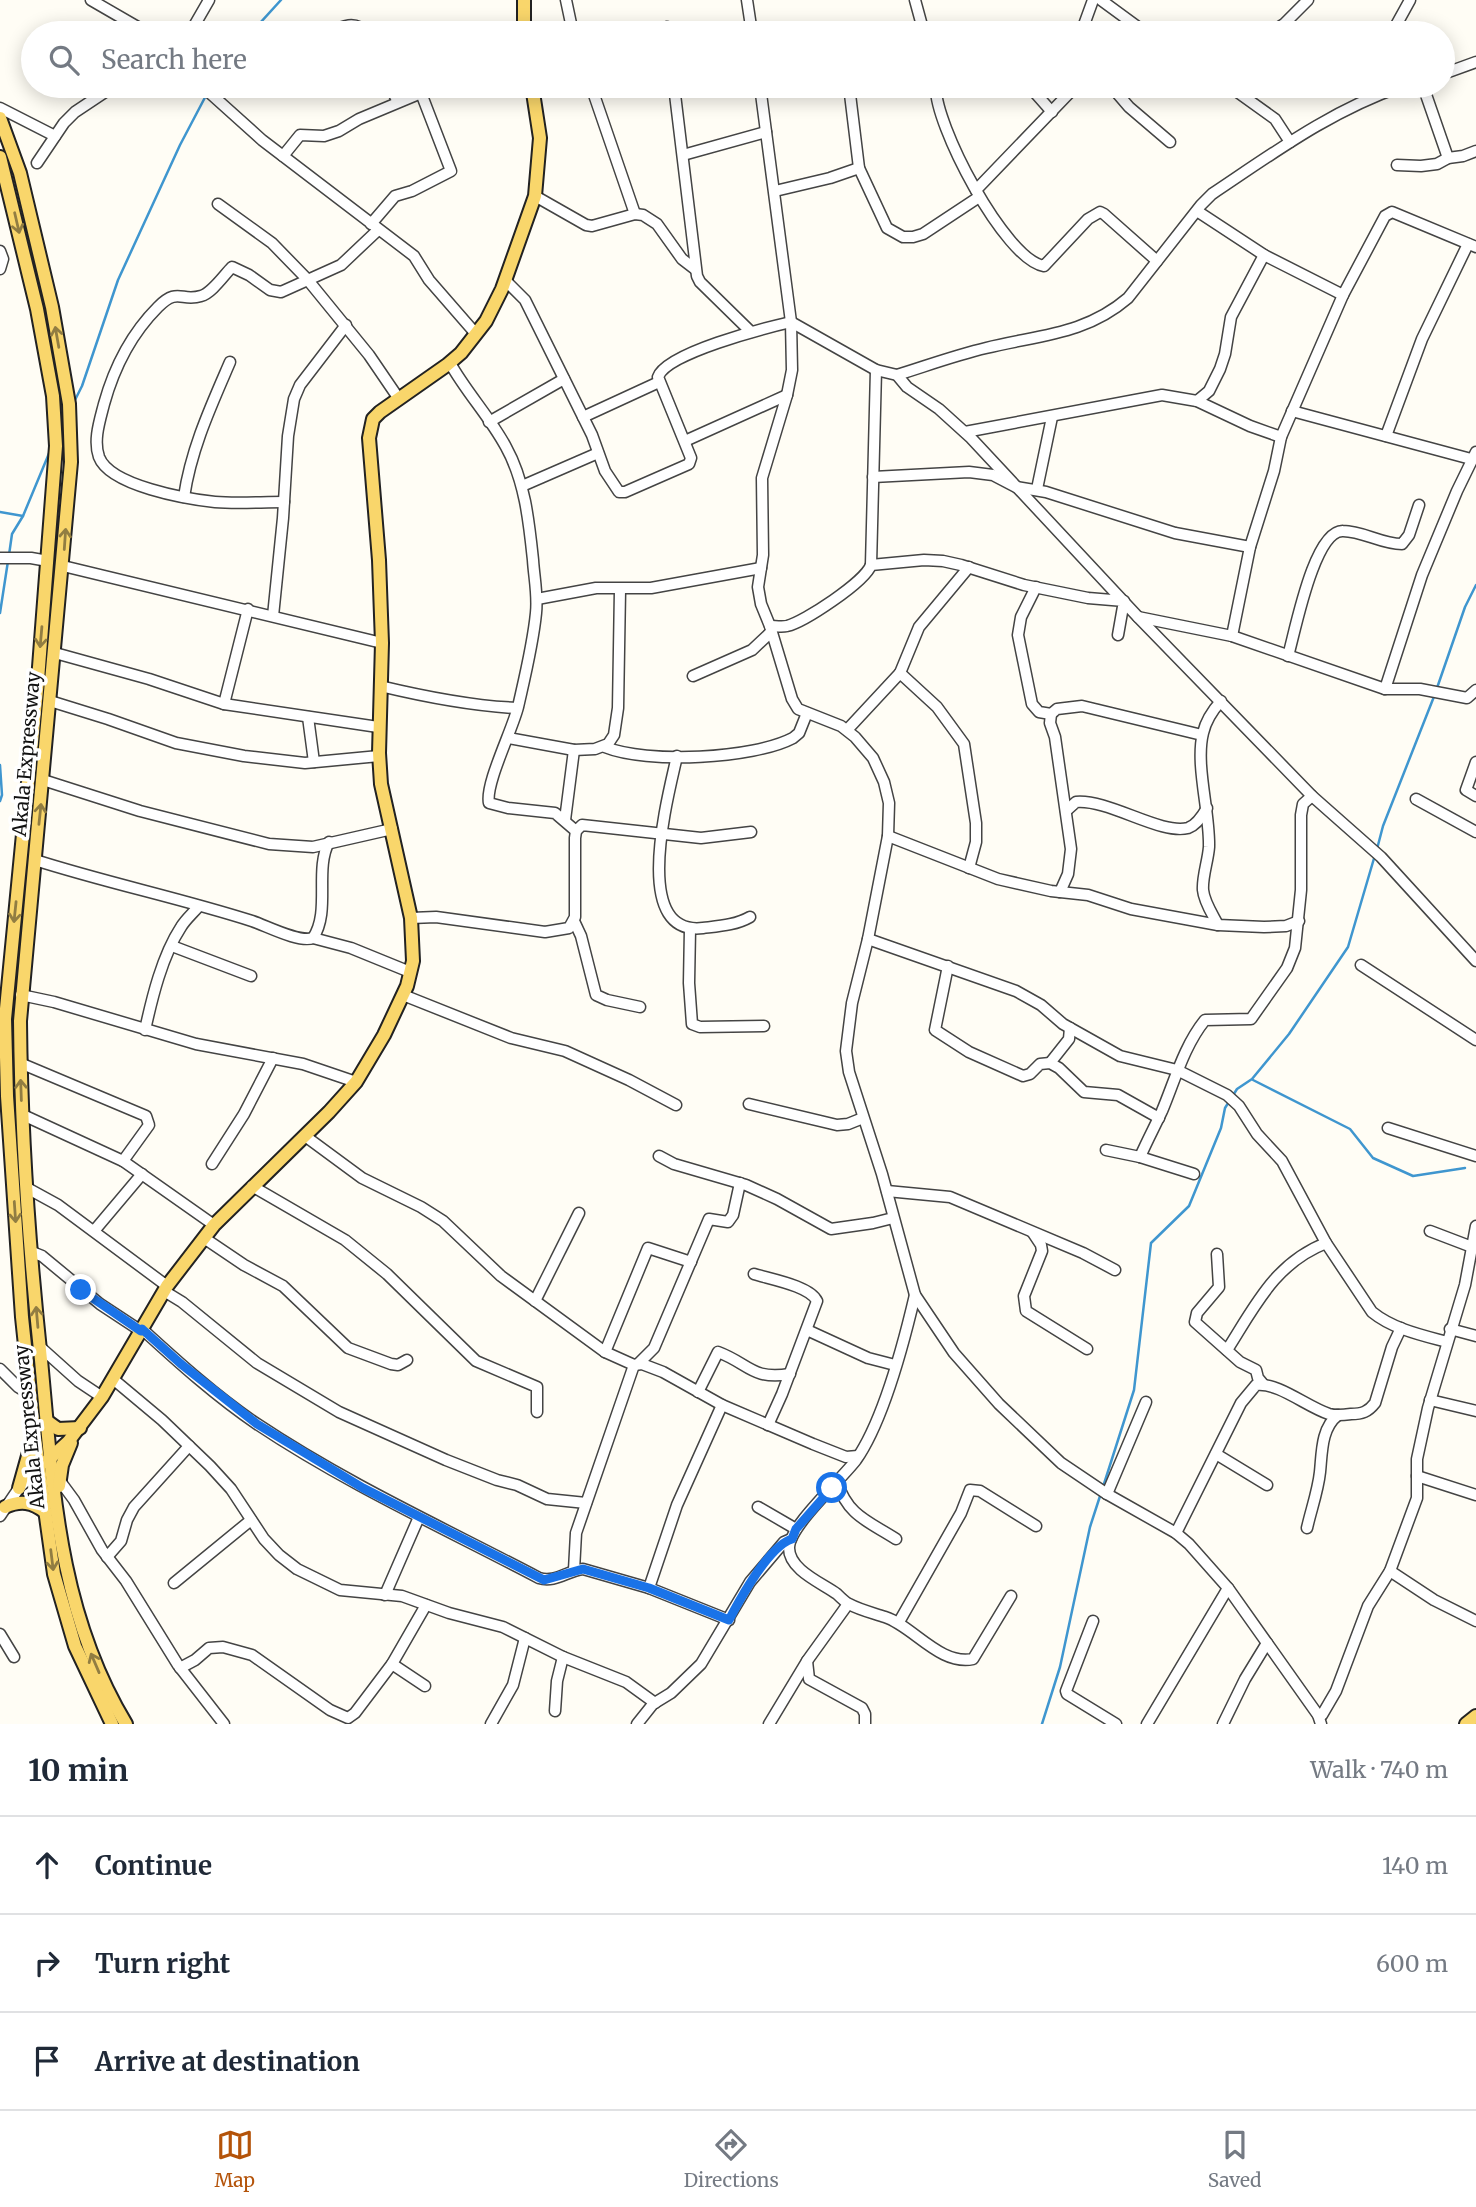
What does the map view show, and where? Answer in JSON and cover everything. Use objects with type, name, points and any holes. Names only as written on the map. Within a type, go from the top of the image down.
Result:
[{"type":"main road","points":[[524,0],[524,21]]},
{"type":"main road","points":[[2,1509],[23,1502],[51,1509],[66,1451],[102,1397],[166,1289],[214,1225],[356,1082],[384,1035],[403,995],[413,961],[411,918],[381,784],[378,727],[382,643],[379,560],[369,438],[373,419],[450,363],[486,321],[505,280],[535,195],[540,138],[534,98]]},
{"type":"main road","name":"Akala Expressway","points":[[0,118],[20,173],[27,202],[52,307],[69,404],[71,462],[21,995],[20,1063],[27,1188],[50,1458],[54,1574],[79,1656],[111,1724]]},
{"type":"main road","name":"Akala Expressway","points":[[0,157],[37,309],[53,396],[57,446],[5,1019],[8,1110],[22,1317],[39,1468],[76,1610],[98,1671],[126,1724]]},
{"type":"main road","points":[[57,461],[71,462]]},
{"type":"main road","points":[[37,680],[52,682]]},
{"type":"main road","points":[[47,1421],[58,1429],[80,1428]]},
{"type":"main road","points":[[39,1468],[80,1428]]},
{"type":"main road","points":[[19,1488],[34,1431]]},
{"type":"main road","points":[[1466,1724],[1476,1716]]},
{"type":"street","points":[[91,0],[127,21]]},
{"type":"street","points":[[197,21],[209,0]]},
{"type":"street","points":[[566,0],[570,21]]},
{"type":"street","points":[[747,0],[750,21]]},
{"type":"street","points":[[915,0],[920,21]]},
{"type":"street","points":[[1086,21],[1093,0]]},
{"type":"street","points":[[1101,0],[1130,21]]},
{"type":"street","points":[[1287,21],[1308,0]]},
{"type":"street","points":[[1398,21],[1410,0]]},
{"type":"street","points":[[1455,70],[1476,62]]},
{"type":"street","points":[[37,163],[75,112],[96,98]]},
{"type":"street","points":[[216,98],[282,156],[418,260],[429,280],[475,334]]},
{"type":"street","points":[[396,98],[398,102]]},
{"type":"street","points":[[282,156],[300,135],[324,136],[339,131],[408,98]]},
{"type":"street","points":[[284,502],[218,502],[184,497],[148,488],[120,477],[100,459],[97,446],[99,425],[109,387],[123,354],[142,325],[169,297],[199,297],[206,294],[232,267],[242,270],[276,293],[341,265],[374,227],[395,196],[412,191],[451,170],[423,98]]},
{"type":"street","points":[[595,98],[635,214]]},
{"type":"street","points":[[676,98],[695,270],[700,282],[751,332]]},
{"type":"street","points":[[762,98],[791,322],[792,370],[762,478],[759,596],[792,699],[798,709],[847,730],[873,758],[884,782],[889,803],[888,836],[868,939],[852,1003],[846,1051],[849,1072],[887,1191],[915,1295],[954,1353],[999,1404],[1061,1463],[1111,1497],[1176,1533],[1189,1544],[1228,1588],[1320,1720]]},
{"type":"street","points":[[850,98],[859,168],[887,228],[904,237],[922,234],[978,193],[1065,98]]},
{"type":"street","points":[[937,98],[937,106],[994,222],[1012,243],[1041,266],[1053,259],[1088,219],[1100,212],[1157,261]]},
{"type":"street","points":[[1040,98],[1052,112]]},
{"type":"street","points":[[1121,98],[1170,142]]},
{"type":"street","points":[[1246,98],[1275,119],[1290,142]]},
{"type":"street","points":[[505,280],[525,300],[583,417],[612,484],[621,492],[689,464],[691,458],[685,441],[659,382],[659,373],[669,363],[751,332],[791,322],[876,370],[897,375],[986,348],[1063,333],[1090,323],[1113,311],[1128,298],[1212,194],[1346,108],[1371,98]]},
{"type":"street","points":[[1427,98],[1448,158]]},
{"type":"street","points":[[0,108],[55,136]]},
{"type":"street","points":[[683,155],[766,132]]},
{"type":"street","points":[[1397,165],[1437,164],[1448,158],[1476,151]]},
{"type":"street","points":[[775,191],[859,168]]},
{"type":"street","points":[[535,195],[586,225],[611,222],[635,214],[643,215],[657,224],[682,259],[695,270]]},
{"type":"street","points":[[218,204],[272,243],[307,279],[369,355],[399,399]]},
{"type":"street","points":[[1197,211],[1264,255],[1343,295]]},
{"type":"street","points":[[1232,636],[1250,547],[1274,471],[1281,437],[1343,295],[1385,216],[1392,212],[1472,246],[1422,340],[1385,436]]},
{"type":"street","points":[[0,251],[3,260],[0,269]]},
{"type":"street","points":[[1197,401],[1209,391],[1220,369],[1231,317],[1264,255]]},
{"type":"street","points":[[273,616],[288,436],[294,399],[300,385],[345,325]]},
{"type":"street","points":[[184,497],[195,447],[230,362]]},
{"type":"street","points":[[450,363],[506,447],[522,486],[537,598],[533,635],[517,708],[494,771],[489,803],[555,813],[576,831]]},
{"type":"street","points":[[693,676],[752,650],[771,629],[788,626],[848,592],[868,573],[871,565],[876,370]]},
{"type":"street","points":[[897,375],[907,387],[939,409],[965,432],[1138,617],[1312,796],[1368,846],[1476,961]]},
{"type":"street","points":[[489,422],[564,379]]},
{"type":"street","points":[[583,417],[659,382]]},
{"type":"street","points":[[685,441],[787,395]]},
{"type":"street","points":[[965,432],[1150,396],[1177,396],[1197,401],[1250,426],[1281,437]]},
{"type":"street","points":[[1293,411],[1349,428],[1474,456],[1422,575],[1385,689]]},
{"type":"street","points":[[1037,489],[1052,417]]},
{"type":"street","points":[[522,486],[598,453]]},
{"type":"street","points":[[873,477],[969,472],[993,475],[1016,487],[1037,489],[1175,533],[1250,547]]},
{"type":"street","points":[[1288,656],[1314,565],[1329,536],[1343,531],[1402,544],[1409,535],[1419,505]]},
{"type":"street","points":[[4,558],[48,561]]},
{"type":"street","points":[[871,565],[943,561],[1036,587],[1088,598],[1124,601]]},
{"type":"street","points":[[63,566],[382,643]]},
{"type":"street","points":[[847,730],[900,673],[919,627],[969,567]]},
{"type":"street","points":[[537,598],[596,588],[651,588],[761,568]]},
{"type":"street","points":[[1036,587],[1021,617],[1018,635],[1032,704],[1039,712],[1051,714]]},
{"type":"street","points":[[605,747],[614,735],[618,708],[620,590]]},
{"type":"street","points":[[1118,635],[1124,601]]},
{"type":"street","points":[[224,704],[248,609]]},
{"type":"street","points":[[1138,617],[1232,636],[1385,689],[1420,689],[1467,698],[1476,690]]},
{"type":"street","points":[[55,653],[149,679],[224,704],[378,727]]},
{"type":"street","points":[[900,673],[937,707],[964,744],[976,823],[976,842],[969,868]]},
{"type":"street","points":[[380,686],[429,698],[517,708]]},
{"type":"street","points":[[50,701],[189,746],[282,762],[379,756]]},
{"type":"street","points":[[1218,925],[1203,889],[1209,847],[1208,808],[1202,781],[1202,735],[1211,712],[1221,701]]},
{"type":"street","points":[[1060,892],[1070,862],[1071,849],[1050,723],[1051,714],[1057,709],[1082,706],[1202,735]]},
{"type":"street","points":[[508,738],[574,750],[605,747],[638,755],[729,754],[786,742],[799,733],[807,713]]},
{"type":"street","points":[[309,717],[314,762]]},
{"type":"street","points":[[565,820],[574,750]]},
{"type":"street","points":[[677,756],[660,834],[659,870],[666,905],[672,919],[690,929],[739,923],[750,917]]},
{"type":"street","points":[[1476,762],[1466,788],[1469,794],[1476,796]]},
{"type":"street","points":[[43,780],[139,811],[269,844],[313,847],[392,829]]},
{"type":"street","points":[[1140,1157],[1177,1070],[1205,1020],[1248,1020],[1256,1014],[1287,968],[1295,948],[1299,921],[1300,815],[1303,804],[1312,796]]},
{"type":"street","points":[[1416,799],[1476,832]]},
{"type":"street","points":[[1066,811],[1076,802],[1083,801],[1154,823],[1188,828],[1196,823],[1208,808]]},
{"type":"street","points":[[411,918],[436,918],[545,932],[561,931],[569,928],[576,909],[574,850],[576,831],[582,825],[701,838],[751,832]]},
{"type":"street","points":[[888,836],[998,879],[1088,895],[1131,909],[1218,925],[1286,926],[1299,921]]},
{"type":"street","points":[[313,938],[319,921],[323,866],[328,842]]},
{"type":"street","points":[[35,860],[92,879],[144,890],[252,921],[308,940],[313,938],[351,948],[410,972]]},
{"type":"street","points":[[145,1030],[153,996],[172,946],[180,928],[198,907]]},
{"type":"street","points":[[573,921],[581,936],[596,995],[640,1007]]},
{"type":"street","points":[[690,929],[689,983],[692,1024],[700,1027],[764,1026]]},
{"type":"street","points":[[868,939],[1016,991],[1041,1005],[1070,1028],[1120,1056],[1177,1070],[1227,1095],[1239,1106],[1257,1134],[1282,1161],[1326,1242],[1372,1312],[1381,1319],[1417,1335],[1447,1342]]},
{"type":"street","points":[[172,946],[251,976]]},
{"type":"street","points":[[1361,965],[1476,1041]]},
{"type":"street","points":[[948,966],[935,1030],[969,1052],[1023,1076],[1030,1074],[1040,1063],[1050,1063],[1084,1092],[1118,1095],[1158,1118]]},
{"type":"street","points":[[21,995],[54,1002],[196,1044],[303,1064],[356,1082]]},
{"type":"street","points":[[403,995],[511,1038],[565,1051],[676,1105]]},
{"type":"street","points":[[1050,1063],[1069,1039],[1070,1028]]},
{"type":"street","points":[[212,1164],[248,1107],[272,1058]]},
{"type":"street","points":[[20,1063],[146,1116],[149,1125],[123,1161]]},
{"type":"street","points":[[749,1104],[837,1125],[863,1118]]},
{"type":"street","points":[[23,1115],[123,1161],[214,1225]]},
{"type":"street","points":[[1388,1128],[1476,1156]]},
{"type":"street","points":[[305,1136],[362,1178],[443,1221],[485,1263],[605,1352],[663,1373],[722,1405],[849,1461]]},
{"type":"street","points":[[1106,1150],[1140,1157],[1194,1174]]},
{"type":"street","points":[[659,1156],[674,1164],[740,1183],[777,1199],[831,1229],[893,1218]]},
{"type":"street","points":[[94,1231],[142,1174]]},
{"type":"street","points":[[574,1570],[576,1533],[636,1364],[654,1348],[709,1219],[725,1223],[733,1215],[740,1183]]},
{"type":"street","points":[[252,1186],[345,1240],[387,1274],[476,1361],[537,1387],[537,1412]]},
{"type":"street","points":[[27,1188],[58,1205],[94,1231],[257,1363],[340,1412],[446,1460],[525,1488],[547,1499],[586,1503]]},
{"type":"street","points":[[887,1191],[950,1197],[1083,1253],[1115,1270]]},
{"type":"street","points":[[535,1301],[579,1213]]},
{"type":"street","points":[[1320,1720],[1326,1711],[1367,1606],[1390,1571],[1417,1498],[1417,1459],[1430,1399],[1465,1285],[1476,1226]]},
{"type":"street","points":[[1430,1231],[1472,1247]]},
{"type":"street","points":[[1033,1233],[1042,1251],[1024,1296],[1026,1311],[1087,1349]]},
{"type":"street","points":[[204,1238],[244,1265],[283,1286],[348,1348],[390,1364],[398,1365],[407,1360]]},
{"type":"street","points":[[1227,1350],[1274,1278],[1306,1251],[1326,1242]]},
{"type":"street","points":[[605,1352],[648,1248],[691,1262]]},
{"type":"street","points":[[32,1252],[42,1256],[90,1297],[141,1330],[257,1424],[363,1488],[544,1580],[583,1569],[649,1588],[729,1620]]},
{"type":"street","points":[[1217,1254],[1219,1287],[1197,1313],[1195,1322],[1227,1350],[1256,1370],[1259,1382]]},
{"type":"street","points":[[754,1274],[802,1289],[815,1296],[817,1301],[768,1425]]},
{"type":"street","points":[[637,1724],[655,1703],[671,1693],[701,1664],[750,1583],[838,1482],[849,1461],[858,1456],[880,1415],[915,1295]]},
{"type":"street","points":[[1259,1382],[1331,1416],[1362,1414],[1376,1403],[1392,1347],[1401,1328]]},
{"type":"street","points":[[1450,1329],[1476,1336]]},
{"type":"street","points":[[807,1331],[868,1358],[895,1365]]},
{"type":"street","points":[[39,1346],[78,1381],[102,1397]]},
{"type":"street","points":[[698,1392],[718,1352],[761,1375],[771,1377],[790,1374]]},
{"type":"street","points":[[0,1369],[18,1387],[31,1395]]},
{"type":"street","points":[[113,1379],[189,1446],[231,1489],[279,1555],[311,1577],[340,1590],[402,1596],[503,1628],[563,1657],[626,1682],[655,1703]]},
{"type":"street","points":[[1176,1533],[1241,1403],[1259,1382]]},
{"type":"street","points":[[1430,1399],[1476,1411]]},
{"type":"street","points":[[1111,1497],[1146,1402]]},
{"type":"street","points":[[649,1588],[677,1505],[722,1405]]},
{"type":"street","points":[[1307,1528],[1320,1473],[1321,1452],[1331,1416]]},
{"type":"street","points":[[107,1557],[121,1541],[134,1507],[189,1446]]},
{"type":"street","points":[[1216,1454],[1267,1485]]},
{"type":"street","points":[[2,1509],[39,1468]]},
{"type":"street","points":[[1417,1476],[1476,1495]]},
{"type":"street","points":[[60,1481],[180,1668],[224,1724]]},
{"type":"street","points":[[838,1482],[843,1500],[850,1508],[896,1539]]},
{"type":"street","points":[[899,1622],[961,1513],[970,1490],[980,1491],[1036,1526]]},
{"type":"street","points":[[758,1507],[794,1534]]},
{"type":"street","points":[[385,1595],[419,1517]]},
{"type":"street","points":[[174,1583],[251,1520]]},
{"type":"street","points":[[794,1534],[789,1549],[799,1568],[848,1604],[899,1622],[922,1642],[962,1662],[972,1659],[1011,1595]]},
{"type":"street","points":[[778,1550],[791,1555]]},
{"type":"street","points":[[1390,1571],[1434,1600],[1476,1621]]},
{"type":"street","points":[[1147,1724],[1228,1588]]},
{"type":"street","points":[[769,1724],[807,1661],[848,1604]]},
{"type":"street","points":[[180,1668],[209,1648],[237,1650],[252,1655],[330,1710],[348,1718],[355,1713],[392,1664],[426,1605]]},
{"type":"street","points":[[1094,1621],[1066,1690],[1067,1694],[1116,1724]]},
{"type":"street","points":[[0,1634],[14,1657]]},
{"type":"street","points":[[491,1724],[510,1694],[525,1638]]},
{"type":"street","points":[[1223,1724],[1245,1679],[1267,1643]]},
{"type":"street","points":[[555,1711],[563,1657]]},
{"type":"street","points":[[807,1661],[809,1679],[862,1708],[865,1724]]},
{"type":"street","points":[[392,1664],[425,1686]]},
{"type":"waterway","points":[[262,21],[281,0]]},
{"type":"waterway","points":[[73,404],[82,386],[118,280],[205,98]]},
{"type":"waterway","points":[[9,555],[12,534],[23,516],[50,451]]},
{"type":"waterway","points":[[0,512],[23,516]]},
{"type":"waterway","points":[[0,613],[8,561]]},
{"type":"waterway","points":[[1437,688],[1465,607],[1476,585]]},
{"type":"waterway","points":[[1377,849],[1383,826],[1435,694]]},
{"type":"waterway","points":[[0,765],[0,801]]},
{"type":"waterway","points":[[1103,1487],[1134,1390],[1151,1243],[1189,1206],[1221,1128],[1225,1108],[1237,1089],[1252,1079],[1289,1034],[1348,947],[1375,855]]},
{"type":"waterway","points":[[1253,1080],[1350,1129],[1373,1158],[1413,1176],[1465,1168]]},
{"type":"waterway","points":[[1042,1724],[1060,1667],[1090,1527],[1101,1493]]},
{"type":"route","points":[[81,1290],[125,1321],[141,1331],[142,1329],[181,1364],[257,1424],[363,1488],[544,1580],[583,1569],[649,1588],[729,1620],[765,1563],[784,1542],[792,1539],[796,1529],[832,1488]]}]
